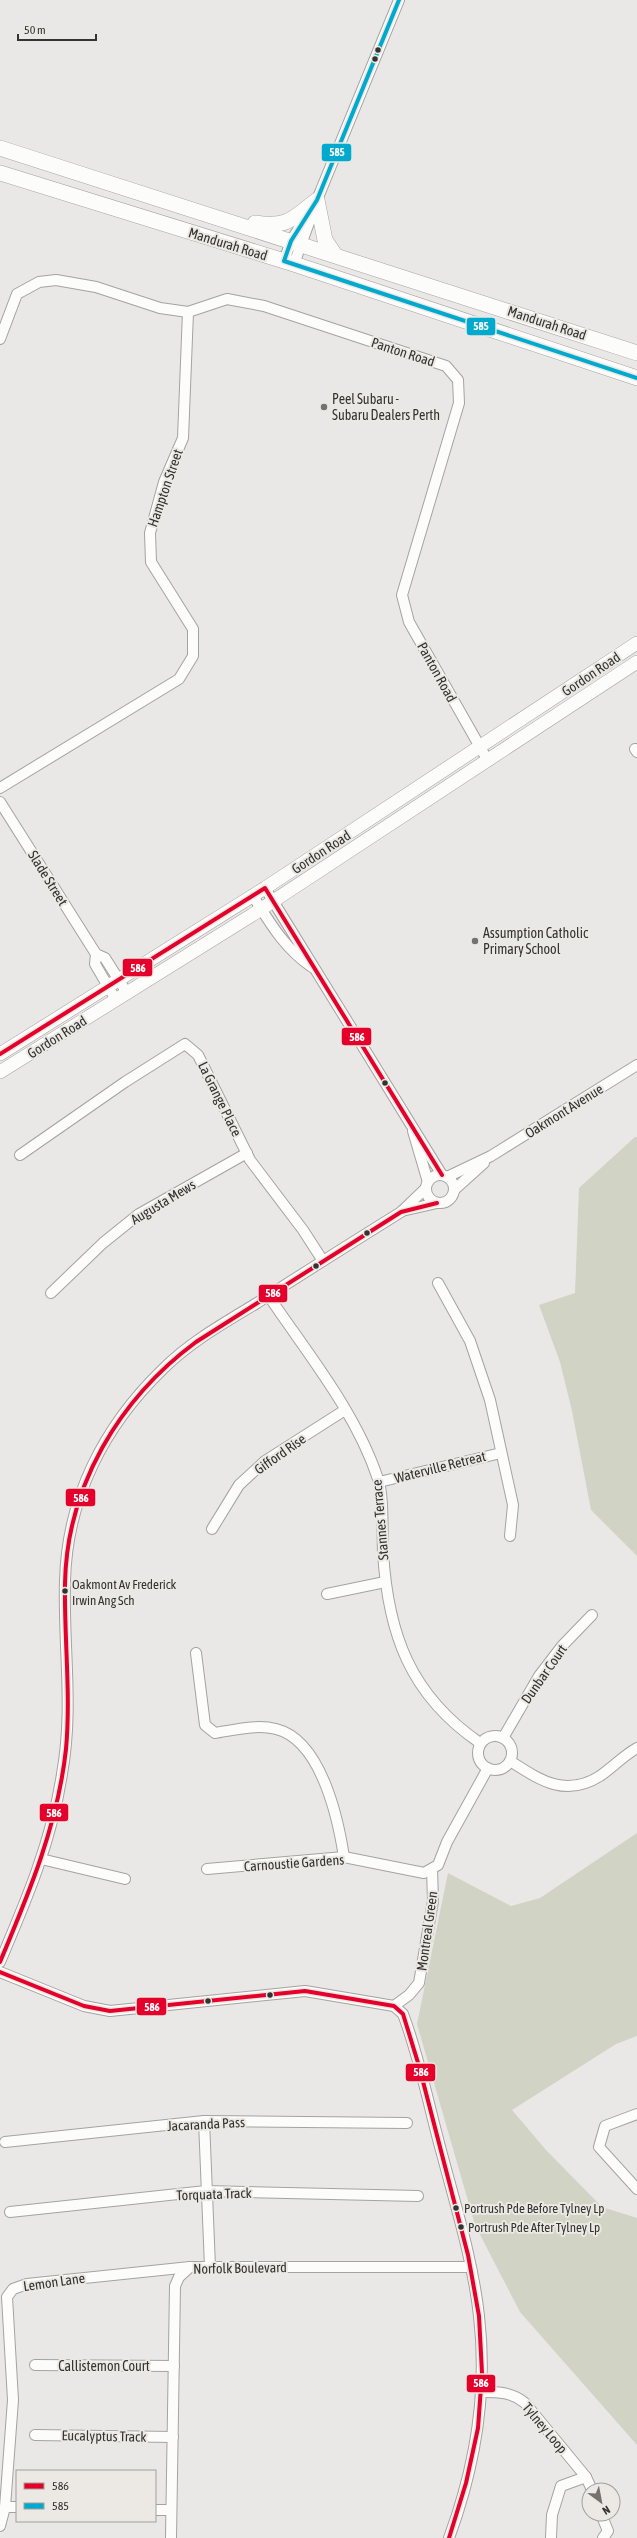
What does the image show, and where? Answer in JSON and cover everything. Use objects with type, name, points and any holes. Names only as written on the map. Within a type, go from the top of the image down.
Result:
[{"type":"highway","name":"Mandurah Road","points":[[0,148],[637,352]]},
{"type":"highway","name":"Mandurah Road","points":[[0,173],[289,263],[637,378]]},
{"type":"highway","points":[[223,219],[273,226],[287,223],[317,200],[325,240],[335,255]]},
{"type":"main road","name":"Gordon Road","points":[[0,1054],[253,896],[637,643]]},
{"type":"main road","name":"Gordon Road","points":[[0,1072],[261,909],[637,662]]},
{"type":"street","points":[[289,263],[296,242],[317,200],[399,0]]},
{"type":"street","name":"Panton Road","points":[[0,339],[17,294],[39,282],[56,280],[96,287],[160,308],[188,312],[227,299],[264,306],[446,366],[458,380],[459,403],[402,594],[409,622],[479,748],[488,761]]},
{"type":"street","name":"Hampton Street","points":[[0,788],[179,679],[193,656],[193,629],[151,562],[150,533],[164,482],[183,438],[188,312]]},
{"type":"street","name":"Slade Street","points":[[0,802],[96,954],[105,958],[127,992]]},
{"type":"street","points":[[265,888],[313,968],[444,1176],[452,1182],[454,1190],[447,1202],[401,1212]]},
{"type":"street","points":[[253,896],[281,939],[298,958],[313,968]]},
{"type":"street","name":"Slade Street","points":[[96,954],[95,964],[116,1000]]},
{"type":"street","name":"La Grange Place","points":[[20,1156],[125,1082],[185,1044],[198,1055],[250,1160],[303,1230],[323,1261]]},
{"type":"street","name":"Oakmont Avenue","points":[[444,1176],[491,1156],[637,1065]]},
{"type":"street","points":[[412,1125],[427,1185],[428,1196],[437,1203]]},
{"type":"street","name":"Augusta Mews","points":[[51,1293],[103,1244],[139,1214],[247,1153]]},
{"type":"street","name":"Oakmont Avenue","points":[[454,1190],[491,1156]]},
{"type":"street","points":[[0,1962],[41,1859],[63,1768],[68,1726],[69,1673],[65,1600],[66,1559],[75,1508],[85,1480],[100,1451],[126,1410],[164,1368],[198,1339],[401,1212],[434,1177],[444,1176]]},
{"type":"street","name":"Waterville Retreat","points":[[438,1283],[470,1341],[490,1400],[512,1504],[510,1536]]},
{"type":"street","name":"Stannes Terrace","points":[[268,1295],[345,1410],[372,1460],[379,1482],[385,1582],[396,1633],[416,1680],[446,1718],[480,1743]]},
{"type":"street","name":"Gifford Rise","points":[[212,1529],[239,1485],[265,1461],[345,1410]]},
{"type":"street","name":"Waterville Retreat","points":[[379,1482],[501,1453]]},
{"type":"street","points":[[327,1594],[385,1582]]},
{"type":"street","name":"Dunbar Court","points":[[503,1738],[539,1676],[562,1646],[592,1615]]},
{"type":"street","points":[[196,1653],[205,1725],[215,1733],[249,1728],[276,1729],[296,1739],[312,1760],[330,1793],[338,1822],[344,1857]]},
{"type":"street","points":[[492,1736],[503,1738],[512,1749],[510,1761],[500,1769],[488,1768],[478,1757],[480,1743],[492,1736]]},
{"type":"street","points":[[510,1761],[543,1781],[559,1787],[578,1785],[600,1776],[621,1758],[637,1748]]},
{"type":"street","points":[[432,1868],[438,1865],[447,1842],[488,1768]]},
{"type":"street","name":"Carnoustie Gardens","points":[[207,1869],[344,1857],[424,1873],[432,1868]]},
{"type":"street","points":[[41,1859],[125,1879]]},
{"type":"street","name":"Montreal Green","points":[[394,2006],[409,1995],[419,1983],[433,1901],[432,1868]]},
{"type":"street","points":[[0,1972],[84,2006],[110,2011],[305,1991],[394,2006],[403,2014],[409,2030],[470,2267],[479,2314],[482,2392],[478,2433],[465,2494],[449,2538]]},
{"type":"street","points":[[637,2114],[606,2126],[599,2148],[637,2189]]},
{"type":"street","points":[[204,2122],[210,2267]]},
{"type":"street","name":"Jacaranda Pass","points":[[5,2142],[204,2122],[408,2123]]},
{"type":"street","name":"Torquata Track","points":[[10,2212],[206,2192],[418,2196]]},
{"type":"street","name":"Norfolk Boulevard","points":[[171,2538],[175,2286],[182,2272],[190,2267],[470,2267]]},
{"type":"street","name":"Lemon Lane","points":[[0,2526],[5,2507],[13,2400],[7,2297],[13,2289],[27,2284],[190,2267]]},
{"type":"street","name":"Callistemon Court","points":[[35,2365],[174,2366]]},
{"type":"street","name":"Tylney Loop","points":[[482,2392],[506,2392],[518,2397],[586,2477],[588,2482]]},
{"type":"street","name":"Eucalyptus Track","points":[[34,2435],[173,2438]]},
{"type":"street","points":[[552,2538],[552,2515],[561,2486],[586,2477]]},
{"type":"street","points":[[5,2507],[16,2507]]},
{"type":"street","points":[[156,2510],[171,2510]]},
{"type":"street","points":[[603,2538],[608,2531],[604,2522]]},
{"type":"shaded area","points":[[635,1137],[637,1137],[637,1556],[591,1510],[572,1411],[560,1362],[539,1305],[575,1293],[579,1188]]},
{"type":"shaded area","points":[[637,1833],[637,2036],[616,2044],[512,2110],[546,2150],[602,2207],[637,2218],[637,2445],[520,2312],[475,2225],[417,2024],[448,1873],[511,1906],[540,1898]]},
{"type":"transit line","name":"585","points":[[399,0],[317,200],[291,241],[284,261],[637,378]]},
{"type":"transit line","name":"586","points":[[0,1054],[265,888],[442,1175]]},
{"type":"transit line","name":"586","points":[[0,1962],[41,1858],[62,1777],[66,1749],[68,1708],[65,1624],[65,1583],[68,1547],[75,1512],[87,1479],[102,1448],[121,1418],[143,1390],[168,1365],[196,1342],[401,1212],[437,1203]]},
{"type":"transit line","name":"586","points":[[0,1972],[84,2006],[110,2011],[305,1991],[394,2006],[403,2014],[419,2066],[468,2255],[479,2316],[482,2373],[478,2428],[466,2483],[449,2538]]},
{"type":"place","name":"Peel Subaru - Subaru Dealers Perth","points":[[324,407]]},
{"type":"place","name":"Assumption Catholic Primary School","points":[[475,941]]},
{"type":"place","name":"Oakmont Av Frederick Irwin Ang Sch","points":[[65,1591]]},
{"type":"place","name":"Portrush Pde Before Tylney Lp","points":[[456,2208]]},
{"type":"place","name":"Portrush Pde After Tylney Lp","points":[[461,2227]]}]
